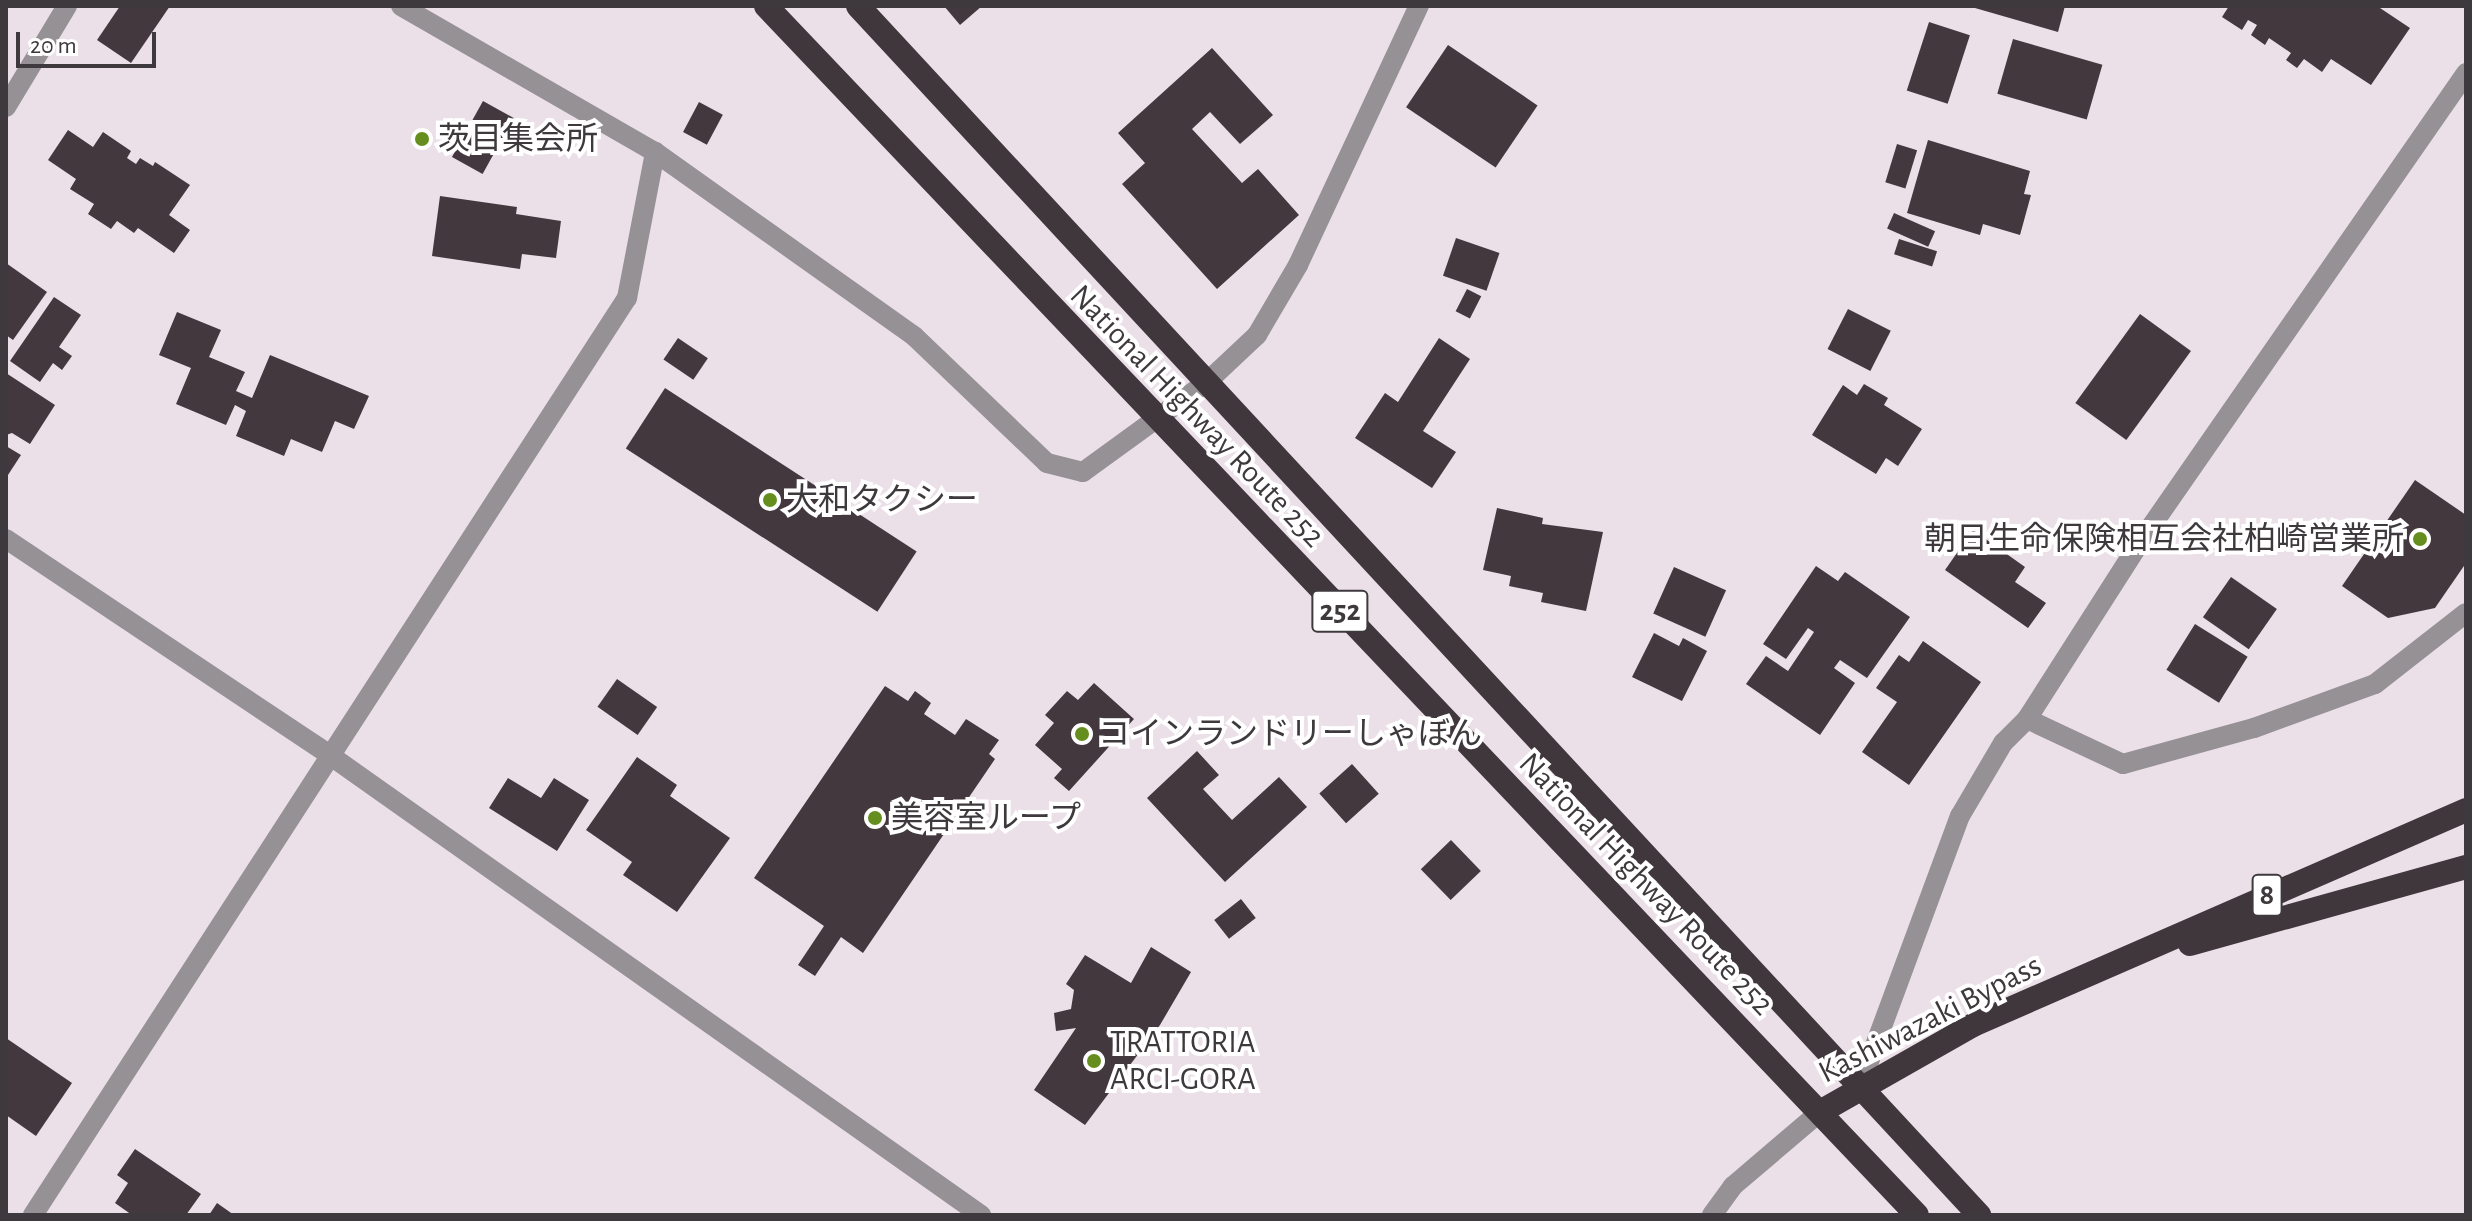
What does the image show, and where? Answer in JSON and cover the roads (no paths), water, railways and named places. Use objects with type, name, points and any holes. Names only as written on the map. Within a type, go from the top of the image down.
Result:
[{"type":"highway","name":"National Highway Route 252","points":[[766,6],[1157,421],[1917,1215]]},
{"type":"highway","name":"National Highway Route 252","points":[[858,6],[1979,1215]]},
{"type":"highway","name":"Kashiwazaki Bypass","points":[[1820,1112],[1860,1086],[1973,1025],[2466,810]]},
{"type":"highway","name":"Kashiwazaki Bypass","points":[[2069,982],[2319,904],[2466,867]]},
{"type":"street","points":[[6,107],[67,6]]},
{"type":"street","points":[[401,6],[655,152],[914,336],[1047,463],[1083,472],[1207,382],[1257,335],[1298,265],[1419,6]]},
{"type":"street","points":[[1860,1086],[1960,816],[2003,743],[2027,719],[2141,541],[2466,73]]},
{"type":"street","points":[[33,1215],[627,298],[655,152]]},
{"type":"street","points":[[6,539],[331,756],[981,1215]]},
{"type":"street","points":[[2027,719],[2123,764],[2254,728],[2375,684],[2466,613]]},
{"type":"street","points":[[1712,1215],[1733,1186],[1820,1112]]},
{"type":"place","name":"茨目集会所","points":[[422,139]]},
{"type":"place","name":"大和タクシー","points":[[770,500]]},
{"type":"place","name":"朝日生命保険相互会社柏崎営業所","points":[[2420,539]]},
{"type":"place","name":"コインランドリーしゃぼん","points":[[1082,734]]},
{"type":"place","name":"美容室ループ","points":[[875,818]]},
{"type":"place","name":"TRATTORIA ARCI-GORA","points":[[1094,1061]]}]
